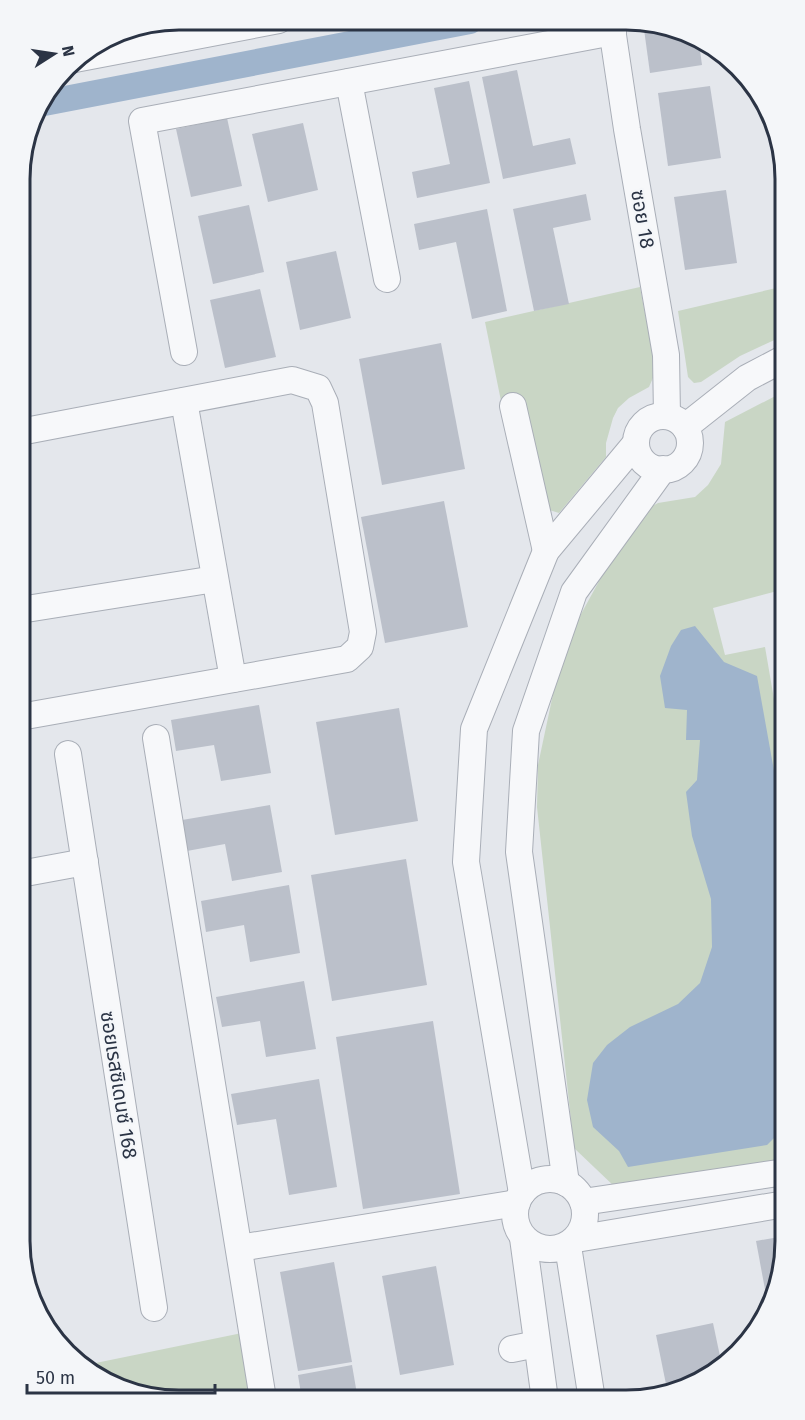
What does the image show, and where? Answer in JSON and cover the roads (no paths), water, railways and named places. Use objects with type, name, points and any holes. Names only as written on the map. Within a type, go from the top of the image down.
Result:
[{"type":"street","points":[[129,39],[200,30]]},
{"type":"street","points":[[184,352],[142,121],[597,30]]},
{"type":"street","name":"ซอย 18","points":[[612,30],[676,422]]},
{"type":"street","points":[[349,81],[387,279]]},
{"type":"street","points":[[676,422],[775,363]]},
{"type":"street","points":[[30,430],[292,380],[318,388],[325,403],[363,632],[360,647],[347,659],[30,715]]},
{"type":"street","points":[[184,401],[233,679]]},
{"type":"street","points":[[513,406],[546,551]]},
{"type":"street","points":[[544,1390],[523,1238],[516,1221],[519,1198],[466,862],[474,729],[546,551],[636,443],[642,426],[649,420],[657,416],[676,422],[689,434],[689,451],[679,465],[663,469],[654,468],[642,459],[636,443]]},
{"type":"street","points":[[566,1183],[519,852],[526,731],[574,592],[663,469]]},
{"type":"street","points":[[30,608],[215,579]]},
{"type":"street","points":[[156,738],[262,1390]]},
{"type":"street","name":"ซอยเรสซิเดนซ์ 168","points":[[68,754],[154,1308]]},
{"type":"street","points":[[30,872],[85,862]]},
{"type":"street","points":[[583,1202],[775,1173]]},
{"type":"street","points":[[239,1248],[519,1198],[528,1186],[547,1179],[557,1179],[574,1188],[583,1202],[585,1222],[572,1242],[591,1390]]},
{"type":"street","points":[[523,1238],[533,1246],[544,1250],[556,1250],[572,1242],[775,1206]]},
{"type":"street","points":[[512,1349],[537,1344]]},
{"type":"water","points":[[695,626],[724,662],[757,676],[775,776],[775,1137],[767,1145],[628,1167],[619,1151],[593,1127],[587,1100],[593,1063],[607,1045],[630,1027],[678,1004],[700,983],[712,947],[711,899],[692,836],[686,792],[697,780],[700,740],[686,740],[687,710],[665,708],[660,676],[671,646],[681,630]]},
{"type":"waterway","points":[[52,102],[423,30]]}]
